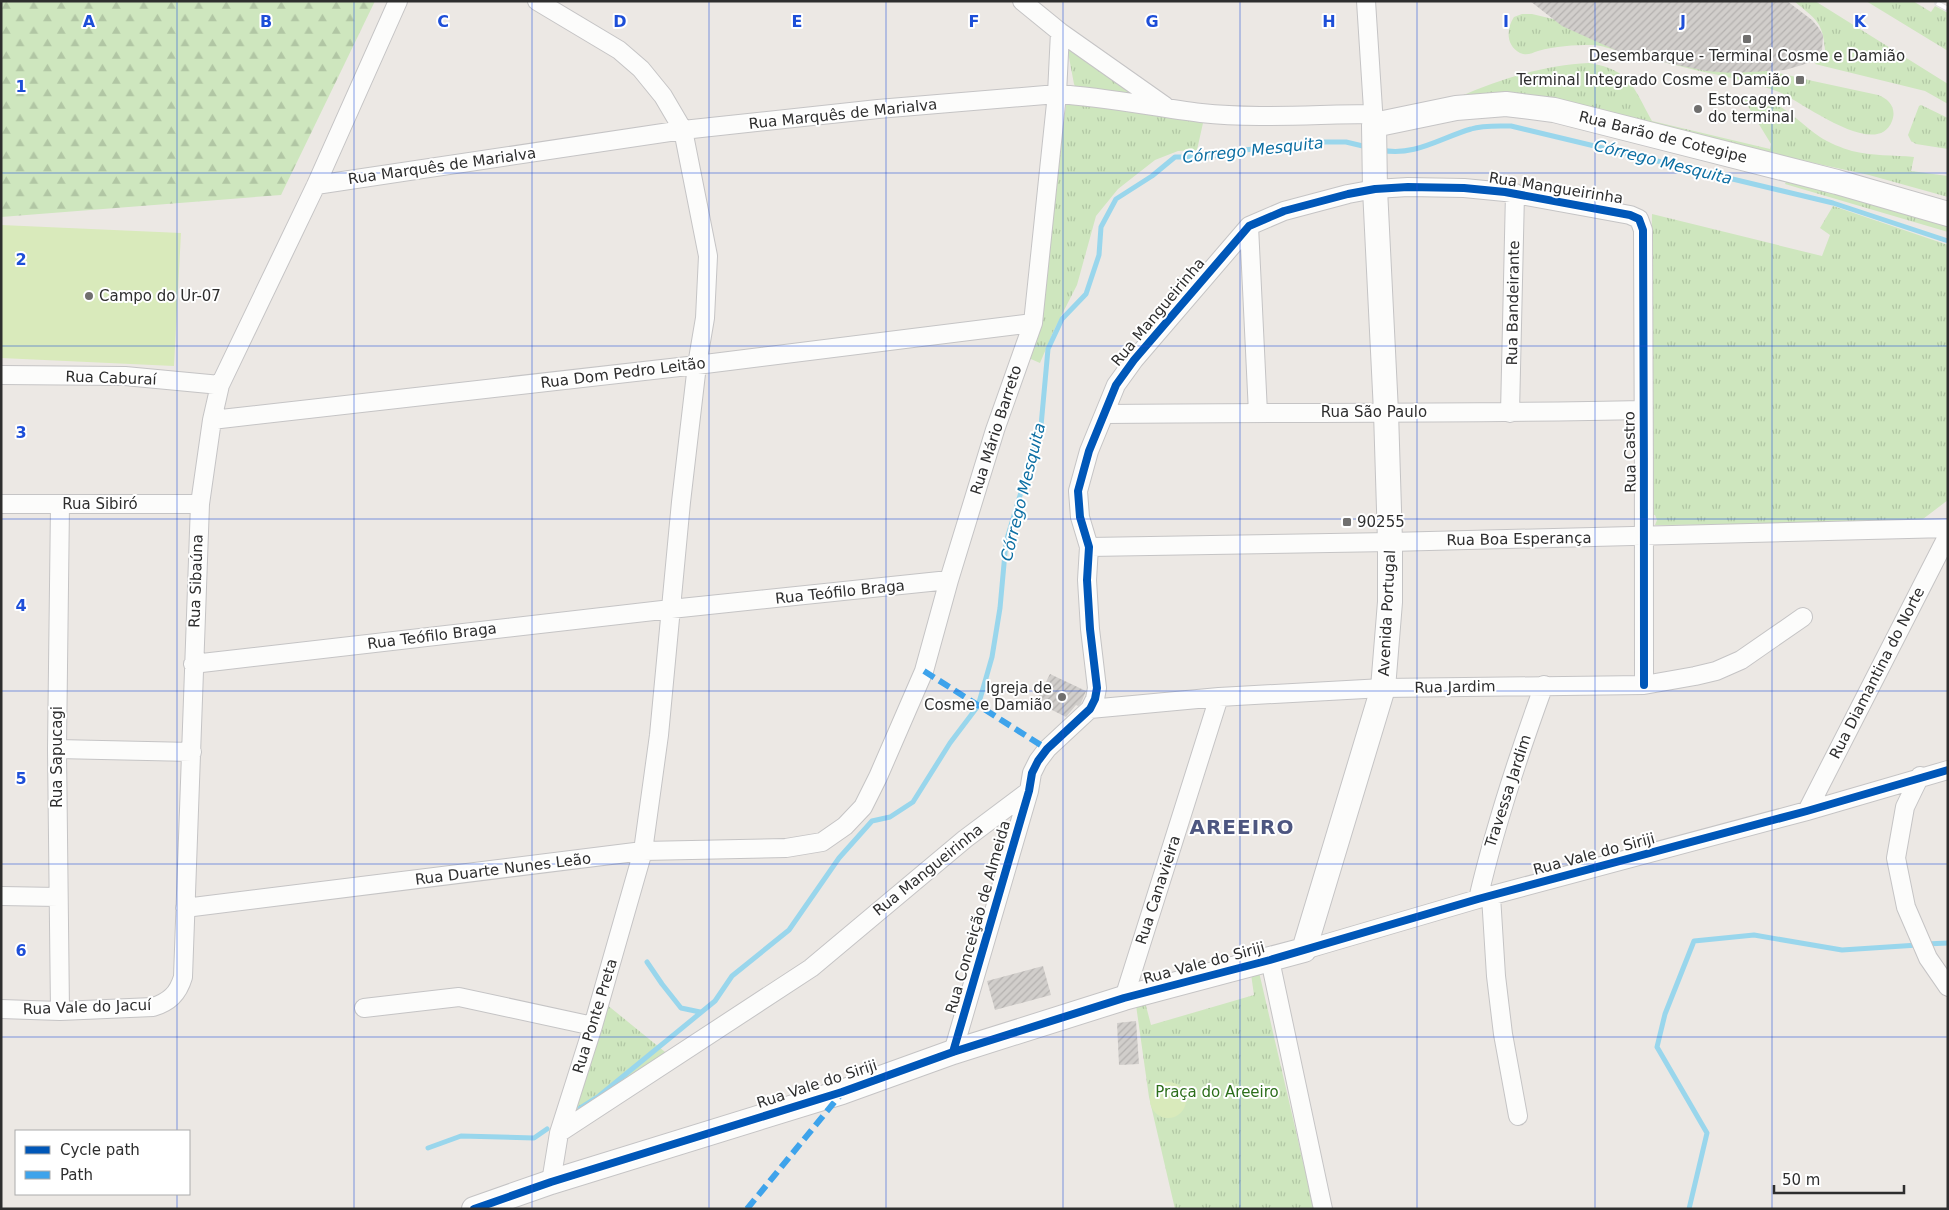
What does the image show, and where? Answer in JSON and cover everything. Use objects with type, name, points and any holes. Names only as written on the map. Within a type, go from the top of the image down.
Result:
[{"type":"street","name":"Rua Sibaúna","points":[[172,998],[179,989],[183,977],[200,504],[212,420],[220,386],[316,185],[398,1]]},
{"type":"street","points":[[537,1],[619,50],[640,69],[663,96],[683,130],[708,256],[705,318],[697,365],[681,502],[659,734],[643,851]]},
{"type":"street","points":[[1022,1],[1060,32],[1167,108]]},
{"type":"street","points":[[1366,1],[1374,137]]},
{"type":"street","name":"Rua Mário Barreto","points":[[822,842],[845,826],[863,807],[924,671],[994,430],[1033,324],[1057,94],[1060,32]]},
{"type":"street","name":"Rua Marquês de Marialva","points":[[316,185],[683,130],[878,109],[1057,94],[1084,96],[1203,113],[1231,114],[1374,137]]},
{"type":"street","name":"Rua Barão de Cotegipe","points":[[1374,137],[1466,107],[1506,104],[1554,110],[1837,182],[1948,214]]},
{"type":"street","name":"Avenida Portugal","points":[[1304,950],[1383,688],[1390,602],[1390,542],[1374,137]]},
{"type":"street","name":"Rua Mangueirinha","points":[[1090,709],[1097,688],[1090,629],[1087,580],[1089,547],[1080,518],[1078,491],[1089,451],[1116,385],[1134,360],[1249,226],[1284,211],[1348,194],[1375,189],[1408,187],[1464,188],[1514,193],[1630,215],[1639,219]]},
{"type":"street","name":"Rua Bandeirante","points":[[1510,413],[1514,193]]},
{"type":"street","name":"Rua Castro","points":[[1639,219],[1643,230],[1644,685]]},
{"type":"street","points":[[1249,226],[1258,412]]},
{"type":"street","name":"Rua Dom Pedro Leitão","points":[[212,420],[697,365],[1033,324]]},
{"type":"street","name":"Rua Caburaí","points":[[1,375],[125,376],[220,386]]},
{"type":"street","name":"Rua São Paulo","points":[[1105,414],[1258,412],[1510,413],[1643,410]]},
{"type":"street","name":"Rua Sibiró","points":[[1,504],[200,504]]},
{"type":"street","name":"Rua Sapucagi","points":[[60,504],[57,750],[60,1011]]},
{"type":"street","name":"Rua Boa Esperança","points":[[1089,547],[1390,542],[1948,528]]},
{"type":"street","name":"Rua Diamantina do Norte","points":[[1807,810],[1948,535]]},
{"type":"street","name":"Rua Teófilo Braga","points":[[193,664],[671,609],[949,580]]},
{"type":"street","name":"Rua Jardim","points":[[1090,709],[1219,697],[1383,688],[1644,685],[1716,671],[1741,660],[1804,617]]},
{"type":"street","name":"Travessa Jardim","points":[[1518,1116],[1503,1034],[1484,897],[1491,843],[1511,778],[1544,685]]},
{"type":"street","name":"Rua Canavieira","points":[[1124,998],[1219,697]]},
{"type":"street","points":[[1029,791],[1032,773],[1047,749],[1090,709]]},
{"type":"street","points":[[57,750],[192,752]]},
{"type":"street","name":"Rua Vale do Siriji","points":[[474,1209],[509,1202],[551,1182],[842,1092],[953,1052],[1124,998],[1270,960],[1484,897],[1807,810],[1920,776],[1948,770]]},
{"type":"street","points":[[1920,776],[1905,807],[1896,858],[1906,907],[1928,958],[1948,986]]},
{"type":"street","name":"Rua Mangueirinha","points":[[559,1133],[810,968],[965,839],[1029,791]]},
{"type":"street","name":"Rua Conceição de Almeida","points":[[953,1052],[1029,791]]},
{"type":"street","name":"Rua Duarte Nunes Leão","points":[[185,908],[643,851],[786,848],[822,842]]},
{"type":"street","name":"Rua Ponte Preta","points":[[551,1182],[559,1133],[593,1026],[643,851]]},
{"type":"street","points":[[1,896],[58,897]]},
{"type":"street","points":[[1270,960],[1323,1209]]},
{"type":"street","points":[[364,1008],[459,997],[593,1026]]},
{"type":"street","name":"Rua Vale do Jacuí","points":[[1,1010],[60,1011],[153,1007],[164,1004],[172,998]]},
{"type":"green space","points":[[1,1],[375,1],[281,195],[1,217]]},
{"type":"green space","points":[[1794,1],[1815,1],[1948,84],[1948,104],[1925,91],[1815,64],[1825,50],[1820,26],[1813,17]]},
{"type":"green space","points":[[1866,1],[1913,1],[1931,12],[1935,6],[1948,13],[1948,51]]},
{"type":"green space","points":[[1522,14],[1532,14],[1878,95],[1886,99],[1893,108],[1892,121],[1884,132],[1871,135],[1855,132],[1820,116],[1790,97],[1769,88],[1599,46],[1565,46],[1523,54],[1515,50],[1509,37],[1511,22],[1514,17]]},
{"type":"green space","points":[[1067,47],[1139,96],[1076,88]]},
{"type":"green space","points":[[1589,63],[1614,70],[1622,75],[1635,90],[1652,121],[1770,149],[1771,144],[1743,98],[1766,100],[1785,110],[1820,137],[1840,147],[1867,154],[1914,157],[1911,171],[1948,176],[1948,197],[1869,175],[1667,131],[1459,97],[1490,84],[1522,74],[1572,64]]},
{"type":"green space","points":[[1067,100],[1203,123],[1197,150],[1178,151],[1155,160],[1118,189],[1096,216],[1077,285],[1040,363],[1024,356]]},
{"type":"green space","points":[[1921,105],[1948,118],[1948,149],[1916,144],[1911,141],[1908,135]]},
{"type":"green space","points":[[1787,180],[1948,222],[1948,232],[1785,184]]},
{"type":"green space","points":[[1833,206],[1948,245],[1948,500],[1923,519],[1906,523],[1655,525],[1657,520],[1655,515],[1647,515],[1652,214],[1822,256],[1830,235],[1820,228]]},
{"type":"green space","name":"Campo do Ur-07","points":[[1,225],[181,233],[174,366],[1,358]]},
{"type":"green space","name":"Praça do Areeiro","points":[[1259,972],[1314,1209],[1175,1209],[1149,1097],[1136,1005],[1145,1002],[1151,1025],[1254,995],[1251,974]]},
{"type":"green space","points":[[606,1004],[670,1056],[573,1118]]},
{"type":"green space","points":[[1168,1082],[1180,1088],[1186,1100],[1180,1112],[1168,1118],[1156,1112],[1150,1100],[1156,1088]]},
{"type":"building","points":[[1530,1],[1787,1],[1812,20],[1818,27],[1823,35],[1822,50],[1810,62],[1785,70],[1733,73],[1706,71],[1624,54],[1562,26]]},
{"type":"building","name":"Igreja de Cosme e Damião","points":[[1050,674],[1086,691],[1081,703],[1078,706],[1076,705],[1066,717],[1036,702]]},
{"type":"building","points":[[1043,966],[1051,995],[995,1010],[987,981]]},
{"type":"building","points":[[1136,1021],[1139,1064],[1119,1065],[1117,1023]]},
{"type":"waterway","name":"Córrego Mesquita","points":[[1381,150],[1405,151],[1416,149],[1476,128],[1511,126],[1833,203],[1948,241]]},
{"type":"waterway","name":"Córrego Mesquita","points":[[580,1108],[599,1096],[715,1001],[732,976],[789,930],[839,858],[872,821],[890,817],[913,802],[950,743],[978,706],[992,657],[1000,608],[1006,542],[1041,426],[1048,349],[1062,319],[1086,294],[1099,255],[1101,227],[1116,199],[1152,176],[1175,157],[1207,157],[1310,142],[1346,142],[1367,147]]},
{"type":"waterway","points":[[1689,1209],[1707,1133],[1657,1047],[1665,1014],[1694,941],[1754,935],[1842,950],[1918,945]]},
{"type":"waterway","points":[[1926,944],[1948,943]]},
{"type":"waterway","points":[[647,962],[681,1008],[700,1012]]},
{"type":"waterway","points":[[428,1148],[461,1136],[534,1138],[547,1129]]},
{"type":"railway","points":[[1937,3],[1948,9]]},
{"type":"marked path","points":[[924,671],[1047,749]]},
{"type":"marked path","points":[[747,1209],[841,1094]]},
{"type":"cycle path","points":[[953,1052],[1029,791],[1032,773],[1047,749],[1090,709],[1095,699],[1097,688],[1090,629],[1087,580],[1089,547],[1080,517],[1078,491],[1089,451],[1116,385],[1134,360],[1249,226],[1284,211],[1348,194],[1375,189],[1408,187],[1464,188],[1505,192],[1630,215],[1639,219],[1643,230],[1644,685]]},
{"type":"cycle path","points":[[474,1209],[551,1182],[842,1092],[953,1052],[1124,998],[1270,960],[1478,899],[1807,811],[1948,770]]},
{"type":"place","name":"Desembarque - Terminal Cosme e Damião","points":[[1747,39]]},
{"type":"place","name":"Terminal Integrado Cosme e Damião","points":[[1800,80]]},
{"type":"place","name":"Estocagem do terminal","points":[[1698,109]]},
{"type":"place","name":"Campo do Ur-07","points":[[89,296]]},
{"type":"place","name":"90255","points":[[1347,522]]},
{"type":"place","name":"Igreja de Cosme e Damião","points":[[1062,697]]},
{"type":"district","name":"AREEIRO","points":[[1242,827]]}]
